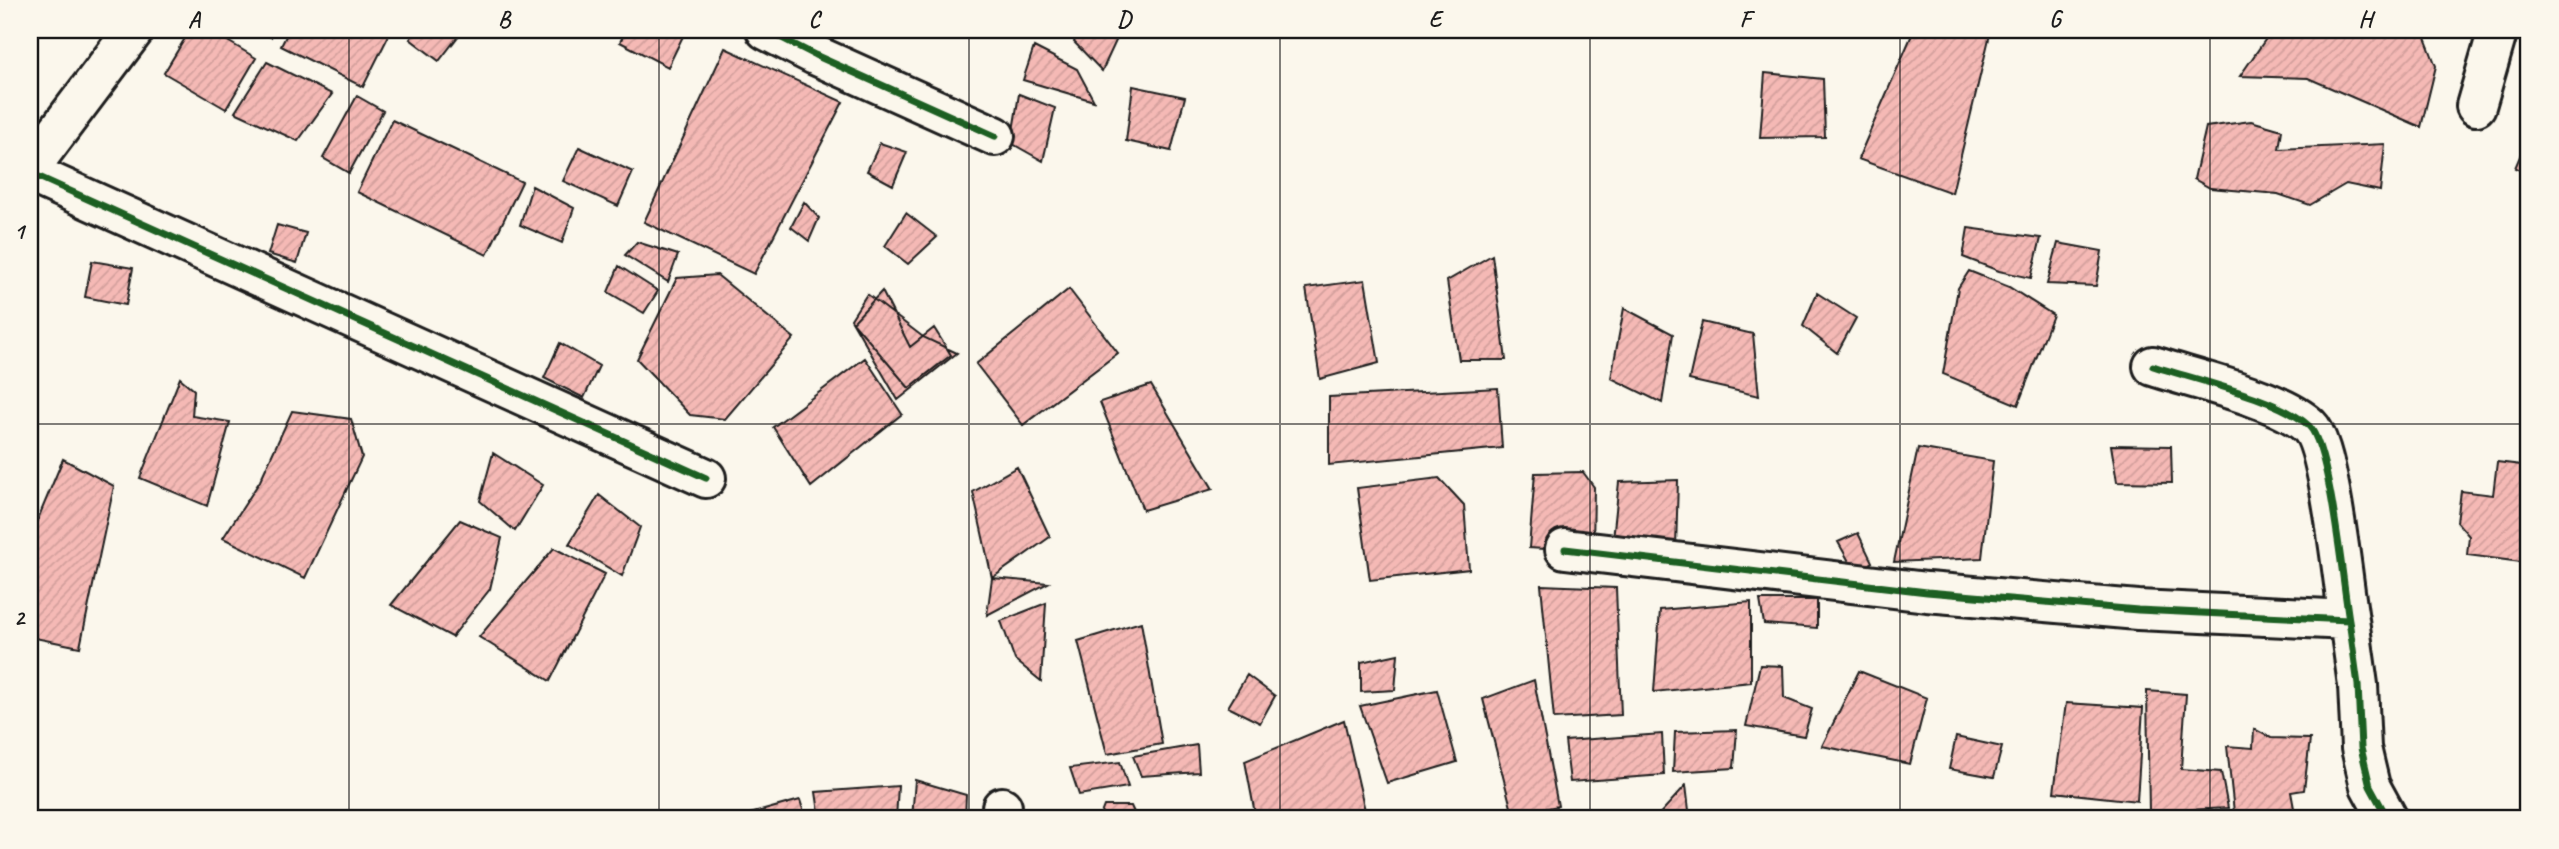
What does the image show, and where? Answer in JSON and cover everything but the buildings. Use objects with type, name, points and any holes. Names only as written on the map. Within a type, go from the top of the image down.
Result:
[{"type":"street","points":[[30,168],[134,30]]},
{"type":"street","points":[[766,30],[815,55],[995,136]]},
{"type":"street","points":[[2476,106],[2498,30]]},
{"type":"street","points":[[30,173],[706,478]]},
{"type":"street","points":[[2154,366],[2287,410],[2311,427],[2323,459],[2349,620],[2361,748],[2370,786],[2388,819]]},
{"type":"street","points":[[1565,549],[1940,593],[2138,610],[2349,620]]},
{"type":"cycle path","points":[[766,30],[815,55],[995,136]]},
{"type":"cycle path","points":[[30,173],[706,478]]},
{"type":"cycle path","points":[[2153,366],[2258,399],[2296,416],[2309,426],[2317,439],[2329,487],[2349,620]]},
{"type":"cycle path","points":[[1565,549],[1927,592],[2138,610],[2349,620],[2358,685],[2361,748],[2370,786],[2388,819]]}]
